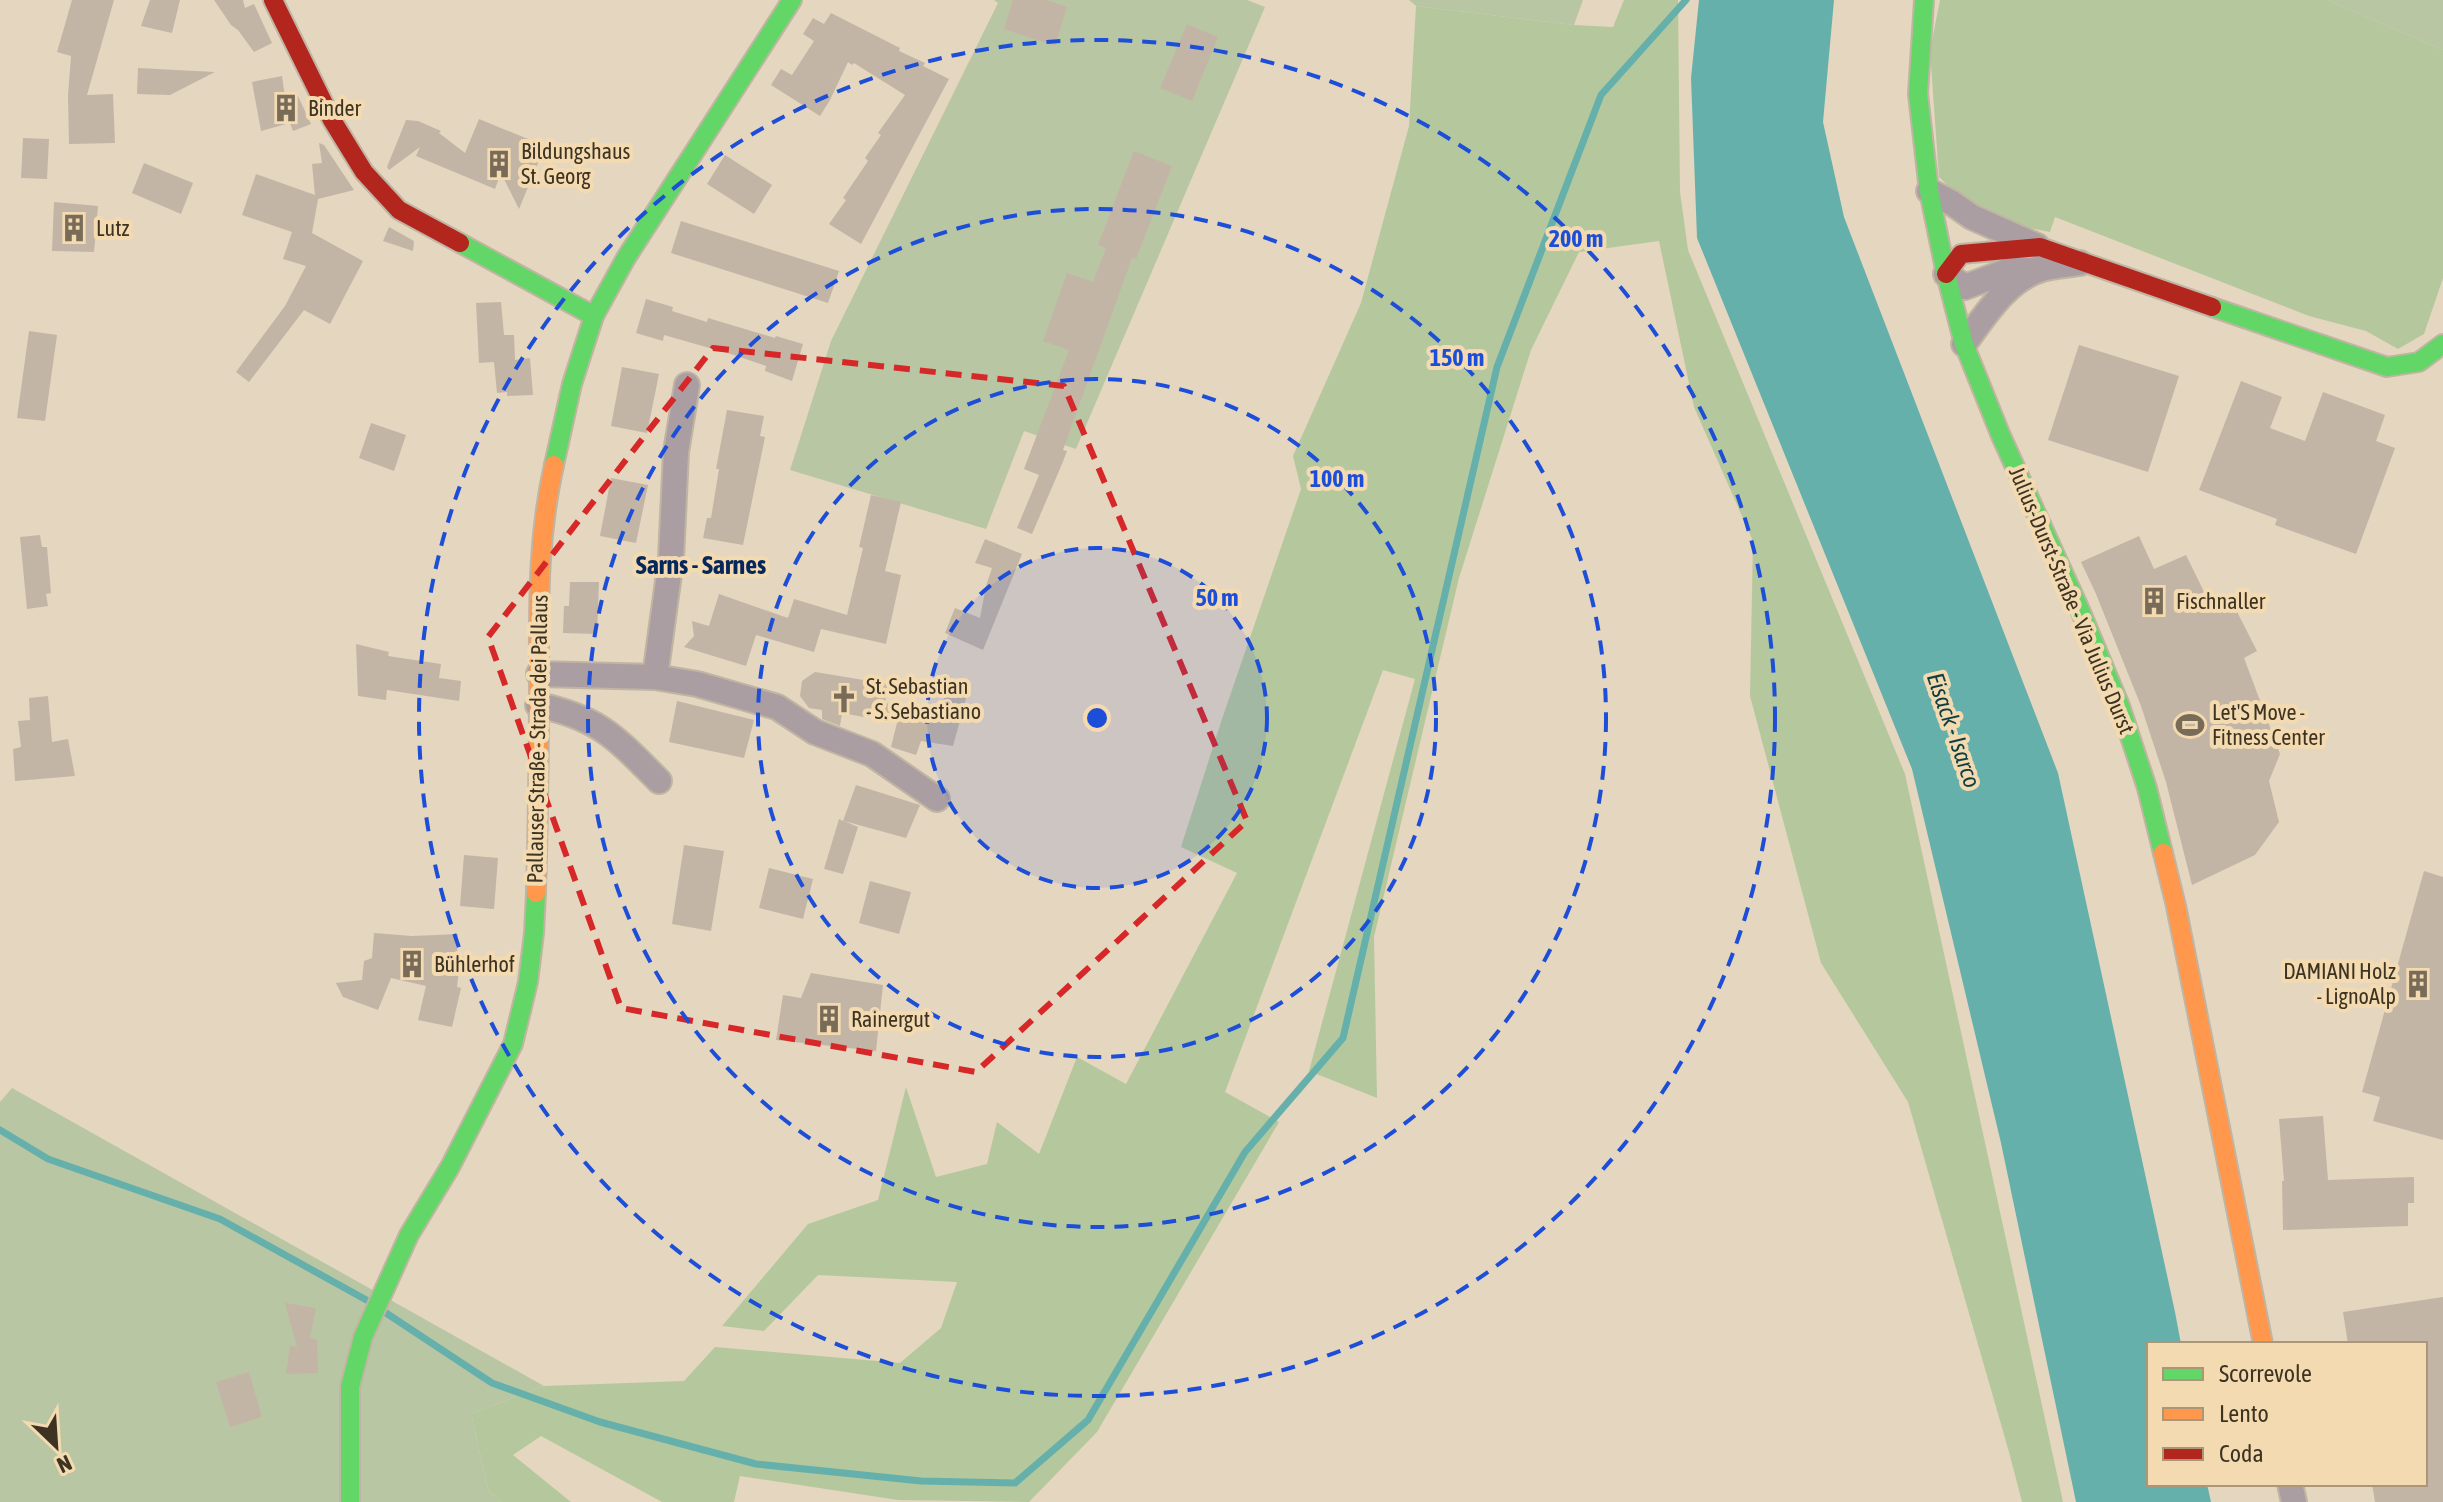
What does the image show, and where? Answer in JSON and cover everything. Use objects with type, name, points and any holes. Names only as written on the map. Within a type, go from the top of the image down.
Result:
[{"type":"street","points":[[273,0],[332,120],[364,172],[399,210],[594,316]]},
{"type":"street","name":"Pallauser Straße - Strada dei Pallaus","points":[[350,1502],[350,1387],[363,1337],[409,1235],[450,1167],[513,1044],[528,982],[534,933],[539,807],[539,564],[547,497],[572,384],[594,316],[626,258],[792,0]]},
{"type":"street","name":"Julius-Durst-Straße - Via Julius Durst","points":[[1924,0],[1918,94],[1929,191],[1946,274],[1964,344],[2001,436],[2120,706],[2147,788],[2176,906],[2263,1342]]},
{"type":"street","points":[[1929,191],[2039,259]]},
{"type":"street","points":[[1964,344],[1991,307],[2039,259]]},
{"type":"street","points":[[1946,274],[1965,287],[2039,259],[2080,263],[2387,367],[2419,362],[2443,344]]},
{"type":"street","points":[[655,677],[671,559],[676,452],[687,385]]},
{"type":"street","points":[[539,674],[655,677],[697,684],[777,707],[815,732],[872,754],[937,799]]},
{"type":"street","points":[[538,705],[585,718],[611,734],[659,781]]},
{"type":"highlighted area","points":[[713,348],[1064,386],[1247,821],[976,1072],[621,1008],[488,637]]},
{"type":"green space","points":[[994,0],[1247,0],[1265,7],[1076,449],[1024,431],[986,529],[790,470],[831,341],[998,3]]},
{"type":"green space","points":[[1409,0],[1583,0],[1574,25],[1416,6]]},
{"type":"green space","points":[[1624,0],[1678,0],[1680,192],[1688,250],[1905,774],[2063,1502],[2022,1502],[1908,1102],[1821,963],[1750,696],[1753,541],[1694,407],[1659,241],[1579,252],[1531,350],[1459,578],[1374,937],[1377,1098],[1309,1071],[1415,679],[1383,670],[1225,1092],[1279,1122],[1097,1432],[1029,1502],[898,1500],[740,1476],[734,1502],[662,1502],[541,1436],[513,1455],[571,1502],[501,1502],[488,1489],[471,1414],[544,1386],[684,1381],[715,1347],[900,1363],[941,1328],[957,1282],[818,1275],[764,1331],[722,1326],[808,1224],[878,1200],[906,1087],[936,1177],[987,1164],[997,1122],[1039,1154],[1077,1057],[1126,1084],[1237,873],[1181,847],[1301,489],[1293,456],[1361,303],[1409,126],[1416,6],[1613,27]]},
{"type":"green space","points":[[1940,0],[2327,0],[2443,50],[2443,278],[2424,334],[2398,349],[2366,331],[2309,316],[2055,217],[2050,232],[1997,222],[1964,201],[1939,177],[1930,51]]},
{"type":"green space","points":[[2327,0],[2443,0],[2443,50]]},
{"type":"green space","points":[[12,1088],[544,1386],[471,1414],[488,1489],[501,1502],[0,1502],[0,1102]]},
{"type":"water","name":"Eisack - Isarco","points":[[1699,0],[1834,0],[1823,122],[1844,217],[2058,773],[2175,1312],[2181,1342],[2147,1342],[2147,1486],[2207,1486],[2211,1502],[2076,1502],[2001,1143],[1912,769],[1697,238],[1691,78]]},
{"type":"building","points":[[72,0],[114,0],[87,95],[113,94],[115,143],[69,144],[71,56],[57,52]]},
{"type":"building","points":[[150,0],[180,0],[172,33],[141,26]]},
{"type":"building","points":[[214,0],[243,0],[245,8],[254,4],[272,43],[254,52]]},
{"type":"building","points":[[1013,0],[1047,0],[1067,7],[1055,46],[1004,29]]},
{"type":"building","points":[[831,13],[900,48],[899,51],[949,79],[861,244],[829,224],[868,161],[865,158],[881,135],[878,133],[905,95],[848,62],[820,116],[771,85],[781,69],[792,75],[814,41],[803,34],[813,18],[824,24]]},
{"type":"building","points":[[1187,24],[1218,37],[1192,101],[1160,88]]},
{"type":"building","points":[[138,68],[215,72],[170,95],[137,94]]},
{"type":"building","name":"Binder","points":[[282,76],[285,97],[296,92],[311,124],[293,131],[290,123],[261,131],[252,82]]},
{"type":"building","name":"Bildungshaus St. Georg","points":[[479,119],[545,146],[519,209],[501,173],[495,189],[416,156],[420,147],[389,170],[387,167],[406,120],[418,121],[441,131],[439,133],[465,153]]},
{"type":"building","points":[[23,138],[49,139],[47,179],[21,178]]},
{"type":"building","points":[[319,143],[324,145],[354,190],[318,199],[312,233],[363,261],[330,324],[304,310],[249,382],[236,372],[285,306],[306,266],[283,259],[292,232],[242,215],[256,174],[315,195],[312,164],[322,163]]},
{"type":"building","points":[[1134,151],[1172,166],[1136,259],[1132,258],[1063,450],[1067,451],[1032,534],[1017,528],[1039,475],[1024,469],[1069,350],[1043,341],[1067,273],[1093,282],[1106,248],[1098,245]]},
{"type":"building","points":[[725,155],[772,185],[754,214],[707,184]]},
{"type":"building","points":[[144,163],[193,183],[181,214],[132,193]]},
{"type":"building","name":"Lutz","points":[[54,202],[98,206],[94,252],[52,251]]},
{"type":"building","points":[[681,221],[839,271],[828,303],[671,253]]},
{"type":"building","points":[[389,227],[414,241],[413,251],[383,241]]},
{"type":"building","points":[[646,299],[707,322],[708,318],[803,344],[792,381],[765,371],[766,366],[734,355],[664,335],[663,341],[636,333]]},
{"type":"building","points":[[501,302],[504,335],[514,335],[515,360],[530,358],[533,395],[507,396],[507,392],[497,393],[494,362],[479,363],[476,303]]},
{"type":"building","points":[[29,331],[57,335],[45,421],[17,418]]},
{"type":"building","points":[[2079,345],[2179,376],[2148,472],[2048,440]]},
{"type":"building","points":[[622,367],[659,374],[647,433],[611,426]]},
{"type":"building","points":[[2241,381],[2282,397],[2270,428],[2305,441],[2323,392],[2385,415],[2376,441],[2395,448],[2356,554],[2275,525],[2277,519],[2199,490]]},
{"type":"building","points":[[727,410],[764,416],[760,436],[765,437],[743,545],[703,538],[707,518],[711,518]]},
{"type":"building","points":[[371,423],[406,435],[394,471],[359,458]]},
{"type":"building","points":[[611,478],[648,485],[636,543],[600,536]]},
{"type":"building","points":[[871,495],[901,502],[885,571],[901,575],[886,644],[821,629],[814,652],[756,635],[746,666],[684,647],[694,636],[692,621],[709,626],[719,594],[788,618],[794,599],[847,615],[863,548],[859,547]]},
{"type":"building","points":[[40,535],[42,547],[47,547],[51,593],[46,594],[48,606],[27,609],[20,537]]},
{"type":"building","points":[[2139,536],[2154,569],[2186,555],[2212,608],[2231,600],[2257,651],[2244,658],[2280,754],[2269,781],[2279,822],[2255,855],[2192,885],[2166,782],[2141,706],[2081,562]]},
{"type":"building","points":[[985,539],[1022,554],[983,650],[945,633],[955,608],[980,618],[992,568],[975,563]]},
{"type":"building","points":[[570,582],[599,582],[597,634],[563,633],[564,606],[569,606]]},
{"type":"building","points":[[356,644],[389,652],[388,656],[441,664],[439,678],[461,681],[459,701],[387,690],[386,700],[358,696]]},
{"type":"building","points":[[815,672],[888,684],[885,703],[942,712],[946,687],[968,691],[953,746],[921,741],[916,755],[891,747],[897,723],[842,713],[840,726],[822,719],[822,710],[809,708],[800,696],[802,681]]},
{"type":"building","points":[[48,696],[52,742],[68,739],[75,776],[15,781],[13,749],[21,747],[18,721],[30,720],[29,698]]},
{"type":"building","points":[[677,701],[754,720],[744,758],[669,742]]},
{"type":"building","points":[[856,785],[920,805],[906,838],[844,821],[858,827],[843,874],[824,869],[839,819],[843,821]]},
{"type":"building","points":[[684,845],[724,851],[711,931],[672,924]]},
{"type":"building","points":[[464,855],[498,858],[494,909],[460,906]]},
{"type":"building","points":[[769,868],[813,879],[803,919],[759,908]]},
{"type":"building","name":"DAMIANI Holz - LignoAlp","points":[[2424,871],[2443,877],[2443,1140],[2373,1121],[2380,1097],[2362,1092]]},
{"type":"building","points":[[870,881],[911,892],[899,934],[859,923]]},
{"type":"building","points":[[374,933],[412,936],[458,934],[457,952],[461,953],[457,987],[461,988],[452,1027],[418,1020],[426,986],[391,978],[378,1010],[343,997],[336,983],[362,980],[364,961],[372,958]]},
{"type":"building","name":"Rainergut","points":[[811,973],[883,985],[876,1051],[776,1040],[783,995],[801,998]]},
{"type":"building","points":[[2323,1116],[2328,1180],[2414,1177],[2414,1203],[2408,1203],[2408,1226],[2283,1230],[2284,1181],[2279,1119]]},
{"type":"building","points":[[2443,1297],[2443,1502],[2375,1502],[2372,1486],[2427,1486],[2427,1342],[2348,1342],[2343,1312]]},
{"type":"building","points":[[285,1303],[316,1308],[310,1338],[317,1340],[318,1373],[286,1374],[290,1346],[297,1347]]},
{"type":"building","points":[[249,1372],[262,1417],[230,1427],[216,1382]]},
{"type":"waterway","points":[[383,1311],[492,1383],[600,1422],[756,1464],[921,1481],[1015,1483],[1088,1420],[1245,1152],[1343,1038],[1497,367],[1601,95],[1686,0]]},
{"type":"waterway","points":[[0,1130],[48,1159],[220,1219],[370,1302]]},
{"type":"traffic: fast","points":[[554,465],[572,384],[594,316],[626,258],[792,0]]},
{"type":"traffic: fast","points":[[1924,0],[1918,94],[1929,191],[1964,344],[2001,436],[2120,706],[2147,788],[2163,853]]},
{"type":"traffic: fast","points":[[460,243],[594,316]]},
{"type":"traffic: fast","points":[[2212,307],[2387,367],[2419,362],[2443,344]]},
{"type":"traffic: fast","points":[[350,1502],[350,1387],[363,1337],[409,1235],[450,1167],[513,1044],[528,982],[536,893]]},
{"type":"traffic: slow","points":[[536,893],[540,575],[544,521],[554,465]]},
{"type":"traffic: slow","points":[[2163,853],[2263,1342]]},
{"type":"traffic: jam","points":[[273,0],[332,120],[364,172],[399,210],[460,243]]},
{"type":"traffic: jam","points":[[1946,274],[1961,254],[2040,247],[2212,307]]},
{"type":"place","name":"Binder","points":[[286,108]]},
{"type":"place","name":"Bildungshaus St. Georg","points":[[499,164]]},
{"type":"place","name":"Lutz","points":[[74,228]]},
{"type":"place","name":"Fischnaller","points":[[2154,601]]},
{"type":"place","name":"St. Sebastian - S. Sebastiano","points":[[844,699]]},
{"type":"place","name":"Let'S Move - Fitness Center","points":[[2190,725]]},
{"type":"place","name":"Bühlerhof","points":[[412,964]]},
{"type":"place","name":"DAMIANI Holz - LignoAlp","points":[[2418,984]]},
{"type":"place","name":"Rainergut","points":[[829,1019]]},
{"type":"district","name":"Sarns - Sarnes","points":[[701,565]]}]
